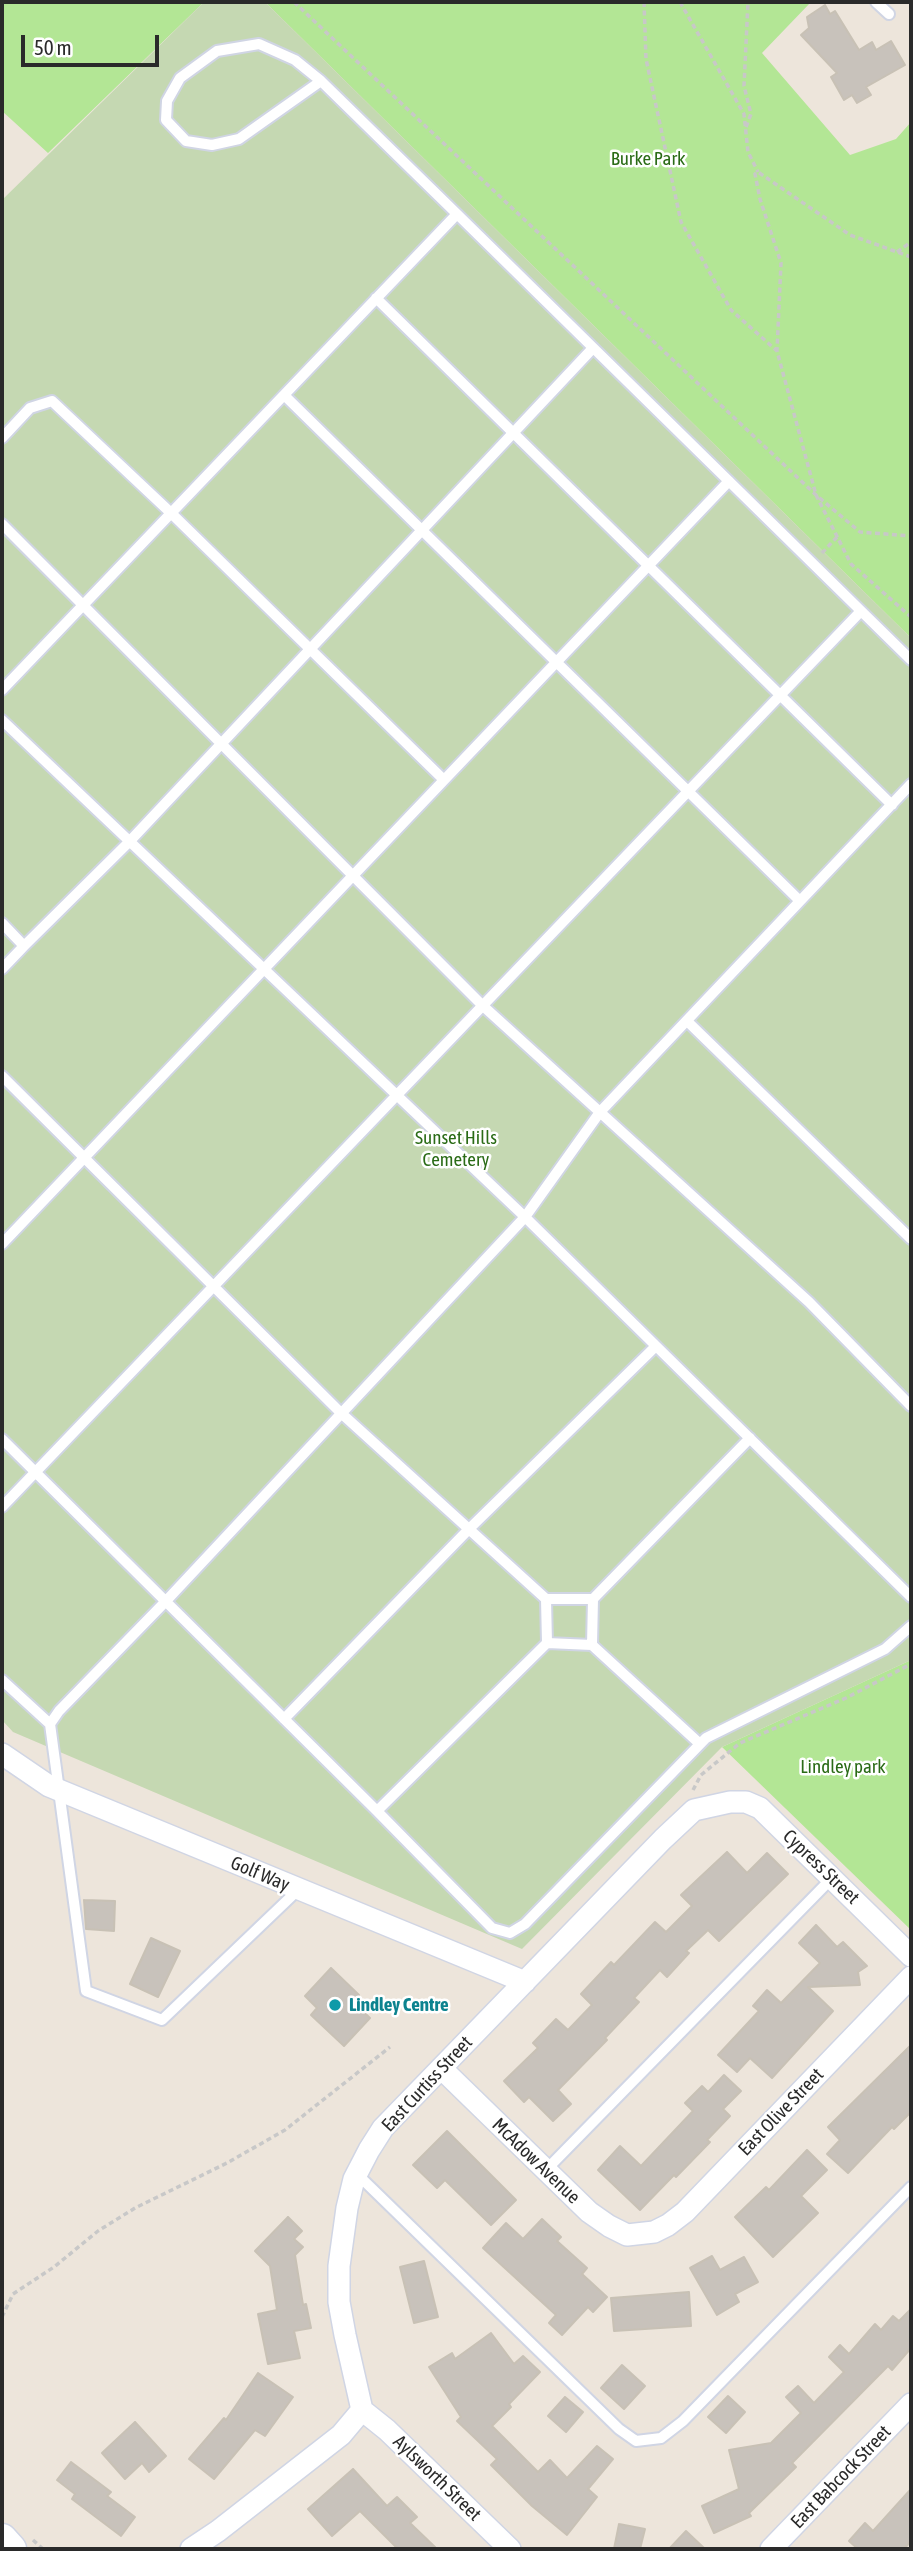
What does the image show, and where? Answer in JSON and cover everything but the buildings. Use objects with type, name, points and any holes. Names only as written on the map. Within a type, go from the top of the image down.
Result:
[{"type":"main road","points":[[2,2539],[11,2549]]},
{"type":"street","name":"Golf Way","points":[[2,1754],[57,1789],[525,1982]]},
{"type":"street","name":"Cypress Street","points":[[720,1804],[746,1802],[760,1808],[911,1956]]},
{"type":"street","name":"East Curtiss Street","points":[[362,2410],[345,2335],[339,2266],[347,2208],[357,2174],[369,2150],[383,2128],[663,1839],[694,1810],[720,1804]]},
{"type":"street","name":"East Olive Street","points":[[642,2234],[661,2229],[685,2211],[911,1977]]},
{"type":"street","name":"McAdow Avenue","points":[[441,2068],[589,2212],[627,2235],[642,2234]]},
{"type":"street","name":"East Babcock Street","points":[[771,2549],[911,2404]]},
{"type":"street","points":[[191,2549],[341,2435],[362,2410]]},
{"type":"street","name":"Aylsworth Street","points":[[362,2410],[387,2430],[510,2549]]},
{"type":"lane","points":[[876,2],[889,14]]},
{"type":"lane","points":[[321,81],[239,139],[212,145],[186,141],[166,120],[167,101],[180,78],[217,51],[259,44],[295,60],[321,81],[911,660]]},
{"type":"lane","points":[[2,690],[457,214]]},
{"type":"lane","points":[[376,298],[892,804]]},
{"type":"lane","points":[[2,969],[130,842],[593,348]]},
{"type":"lane","points":[[284,395],[800,901]]},
{"type":"lane","points":[[2,438],[30,408],[52,401],[172,513],[444,780]]},
{"type":"lane","points":[[2,1244],[729,481]]},
{"type":"lane","points":[[2,524],[482,1006],[809,1302],[911,1406]]},
{"type":"lane","points":[[2,1507],[861,611]]},
{"type":"lane","points":[[2,720],[525,1217],[911,1597]]},
{"type":"lane","points":[[298,1890],[162,2020],[86,1991],[50,1724],[59,1711],[166,1601],[525,1217],[600,1112],[910,788]]},
{"type":"lane","points":[[2,923],[24,946]]},
{"type":"lane","points":[[687,1021],[911,1239]]},
{"type":"lane","points":[[2,1076],[341,1412],[546,1599],[593,1599]]},
{"type":"lane","points":[[284,1719],[469,1529],[656,1346]]},
{"type":"lane","points":[[2,1438],[492,1928],[510,1933],[525,1924],[706,1738],[885,1649],[911,1626]]},
{"type":"lane","points":[[592,1645],[593,1599],[750,1438]]},
{"type":"lane","points":[[377,1811],[547,1643],[546,1599]]},
{"type":"lane","points":[[547,1643],[592,1645],[700,1744]]},
{"type":"lane","points":[[2,1680],[50,1724]]},
{"type":"lane","points":[[546,2170],[833,1877]]},
{"type":"lane","points":[[357,2174],[619,2429],[636,2441],[661,2438],[683,2421],[911,2187]]},
{"type":"path","points":[[294,2],[816,495],[860,532],[911,536]]},
{"type":"path","points":[[644,2],[646,60],[681,222],[731,310],[777,351]]},
{"type":"path","points":[[680,2],[744,114],[748,152],[758,172],[850,235],[911,257]]},
{"type":"path","points":[[745,129],[751,114],[744,86],[748,2]]},
{"type":"path","points":[[758,172],[755,174],[760,198],[781,263],[777,351],[816,495],[851,564],[911,617]]},
{"type":"path","points":[[897,252],[911,242]]},
{"type":"path","points":[[813,563],[837,537]]},
{"type":"path","points":[[693,1790],[701,1775],[740,1743],[846,1698],[911,1664]]},
{"type":"path","points":[[2,2317],[13,2294],[54,2267],[98,2231],[135,2208],[227,2163],[285,2130],[390,2047]]},
{"type":"green space","points":[[2,2],[204,2],[48,153],[2,111]]},
{"type":"green space","name":"Sunset Hills Cemetery","points":[[204,2],[265,2],[911,638],[911,1660],[722,1747],[522,1949],[13,1732],[2,1720],[2,200]]},
{"type":"green space","name":"Burke Park","points":[[265,2],[811,2],[762,53],[850,155],[896,139],[911,122],[911,638]]},
{"type":"green space","name":"Lindley park","points":[[911,1660],[911,1930],[722,1747]]},
{"type":"place","name":"Lindley Centre","points":[[335,2005]]}]
